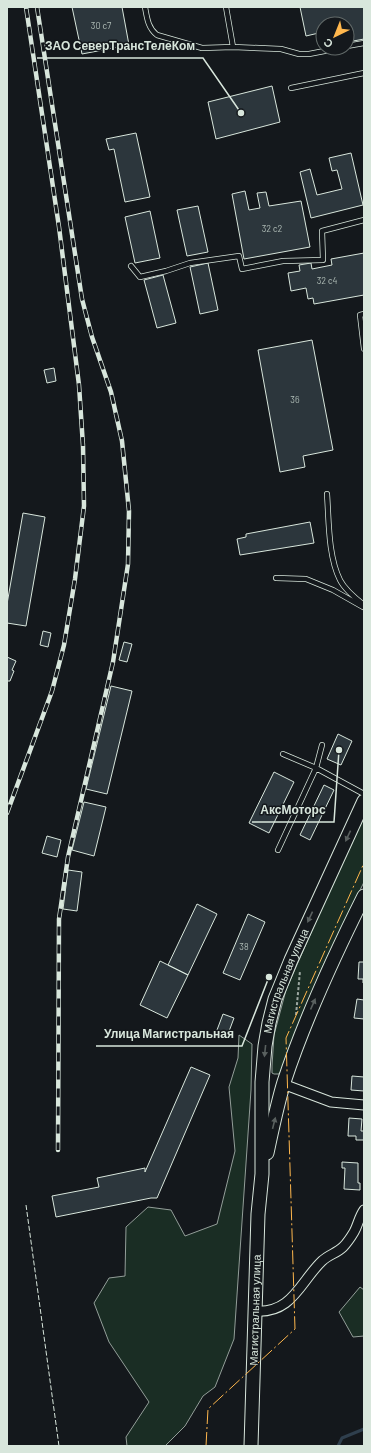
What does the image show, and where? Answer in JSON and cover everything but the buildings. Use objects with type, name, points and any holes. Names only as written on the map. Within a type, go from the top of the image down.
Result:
[{"type":"main road","name":"Магистральная улица","points":[[251,1446],[258,1214],[262,1174],[262,1082],[265,1046],[275,999],[290,960],[364,801]]},
{"type":"main road","name":"Магистральная улица","points":[[262,1174],[283,1084],[302,1030],[327,972],[362,902]]},
{"type":"main road","points":[[262,1082],[283,1084]]},
{"type":"street","points":[[283,1084],[331,1102],[364,1105]]},
{"type":"street","points":[[255,1311],[265,1312],[288,1302],[324,1259],[342,1248],[354,1232],[364,1210]]},
{"type":"lane","points":[[145,7],[152,31],[158,35],[202,48],[233,47],[281,49],[299,54],[315,53]]},
{"type":"lane","points":[[226,7],[233,47]]},
{"type":"lane","points":[[291,88],[364,73]]},
{"type":"lane","points":[[131,266],[140,277],[166,271],[190,263],[239,256],[242,269],[283,261],[323,260],[322,231],[364,220]]},
{"type":"lane","points":[[364,314],[360,315],[364,349]]},
{"type":"lane","points":[[327,494],[333,561],[341,581],[351,595],[364,606]]},
{"type":"lane","points":[[276,578],[306,579],[333,590],[364,606]]},
{"type":"lane","points":[[278,850],[316,768],[322,745]]},
{"type":"lane","points":[[283,754],[316,768],[364,794]]},
{"type":"path","points":[[295,1021],[300,971]]},
{"type":"green space","points":[[364,811],[364,882],[321,970],[282,1069],[279,1074],[274,1074],[272,1073],[272,1066],[274,1035],[286,990]]},
{"type":"green space","points":[[239,1035],[252,1044],[251,1090],[234,1339],[215,1387],[203,1396],[185,1426],[165,1446],[127,1446],[126,1437],[149,1402],[109,1342],[94,1303],[109,1278],[125,1276],[126,1227],[148,1207],[171,1210],[185,1236],[217,1224],[235,1151],[229,1087],[238,1058]]},
{"type":"green space","points":[[360,1287],[364,1290],[364,1336],[353,1337],[339,1312]]},
{"type":"waterway","points":[[338,1446],[342,1438],[364,1429]]},
{"type":"railway","points":[[7,813],[52,691],[64,645],[75,579],[84,506],[83,446],[79,385],[59,227],[26,7]]},
{"type":"railway","points":[[37,7],[82,299],[92,337],[111,392],[122,441],[129,511],[128,564],[113,662],[68,857],[59,919],[58,1150]]},
{"type":"fence","points":[[26,1205],[59,1446]]},
{"type":"power","points":[[206,1446],[208,1409],[295,1329],[286,1038],[364,863]]},
{"type":"place","name":"ЗАО СеверТрансТелеКом","points":[[241,113]]},
{"type":"place","name":"АксМоторс","points":[[339,750]]},
{"type":"place","name":"Улица Магистральная","points":[[269,977]]}]
